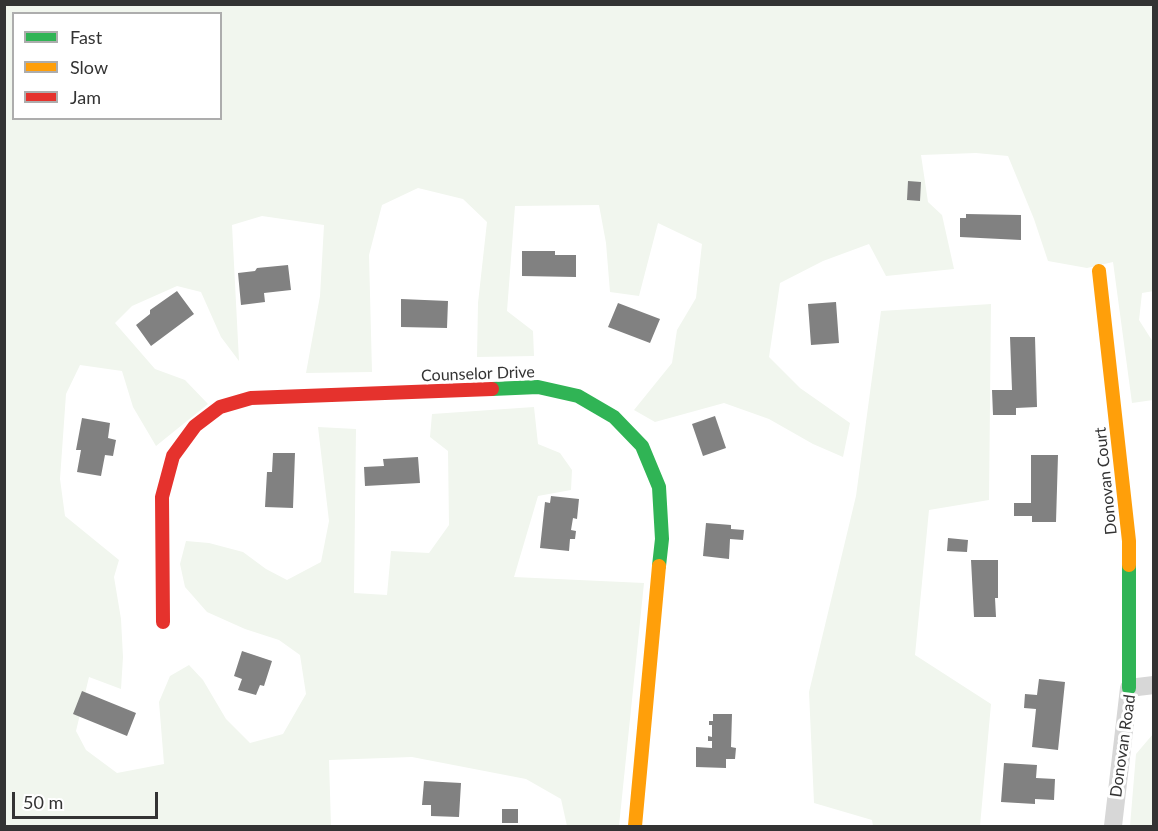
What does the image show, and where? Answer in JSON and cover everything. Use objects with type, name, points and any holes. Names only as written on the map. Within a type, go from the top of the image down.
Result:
[{"type":"street","name":"Donovan Court","points":[[1099,271],[1129,541],[1129,688]]},
{"type":"street","name":"Counselor Drive","points":[[163,622],[162,497],[172,456],[195,426],[220,407],[251,398],[538,387],[578,396],[614,417],[642,446],[659,487],[662,539],[635,826]]},
{"type":"street","name":"Donovan Road","points":[[1113,826],[1129,688],[1154,685]]},
{"type":"shaded area","points":[[5,5],[1153,5],[1154,291],[1142,293],[1139,320],[1153,342],[1153,400],[1132,403],[1113,262],[1087,268],[1048,261],[1034,219],[1008,156],[976,153],[921,155],[928,202],[942,215],[954,269],[886,276],[869,244],[823,261],[780,283],[769,357],[800,388],[850,423],[843,457],[813,444],[769,419],[724,403],[655,422],[634,410],[672,363],[677,330],[696,298],[702,244],[658,223],[639,296],[610,292],[606,243],[599,205],[515,206],[507,311],[533,331],[534,356],[477,357],[478,303],[487,222],[463,199],[418,188],[382,205],[369,255],[372,372],[306,373],[320,296],[324,225],[262,216],[232,225],[239,361],[221,337],[201,292],[177,286],[132,306],[115,323],[155,369],[185,380],[208,404],[156,446],[133,407],[122,371],[80,365],[66,394],[60,479],[65,516],[119,560],[114,577],[121,619],[123,657],[121,689],[89,677],[76,731],[86,750],[117,773],[164,764],[159,702],[170,676],[189,665],[203,680],[226,719],[250,743],[283,734],[306,694],[300,655],[279,640],[245,629],[207,612],[185,587],[180,564],[186,541],[209,543],[243,552],[266,569],[287,580],[321,562],[329,521],[318,427],[356,429],[354,593],[387,595],[391,551],[429,553],[449,525],[448,451],[430,437],[432,414],[534,407],[538,444],[560,453],[572,470],[571,490],[538,496],[514,577],[644,583],[619,826],[567,826],[561,799],[526,779],[412,757],[329,760],[331,826],[5,826]]},
{"type":"shaded area","points":[[991,304],[989,500],[929,510],[915,655],[991,704],[980,826],[873,826],[872,820],[814,803],[809,692],[856,496],[881,311]]},
{"type":"shaded area","points":[[1153,734],[1153,826],[1130,826],[1136,754]]},
{"type":"building","points":[[908,181],[921,182],[920,201],[907,200]]},
{"type":"building","points":[[966,214],[1021,215],[1021,240],[960,237],[960,218],[966,218]]},
{"type":"building","points":[[522,251],[555,251],[555,255],[576,255],[576,277],[522,276]]},
{"type":"building","points":[[288,265],[291,290],[264,293],[265,302],[241,305],[238,273],[255,271],[257,268]]},
{"type":"building","points":[[177,291],[194,314],[151,346],[136,325],[150,314],[150,310]]},
{"type":"building","points":[[401,299],[448,301],[447,328],[401,327]]},
{"type":"building","points":[[836,302],[839,343],[811,345],[808,304]]},
{"type":"building","points":[[618,303],[660,319],[650,343],[608,327]]},
{"type":"building","points":[[1010,337],[1035,337],[1037,407],[1016,408],[1016,415],[993,415],[992,390],[1012,390]]},
{"type":"building","points":[[715,416],[726,448],[703,456],[692,424]]},
{"type":"building","points":[[82,418],[110,423],[108,438],[116,440],[113,456],[105,455],[101,476],[77,472],[81,450],[76,450]]},
{"type":"building","points":[[273,453],[295,453],[293,508],[265,507],[267,472],[272,472]]},
{"type":"building","points":[[1031,455],[1058,455],[1056,522],[1032,522],[1032,516],[1014,516],[1014,503],[1031,503]]},
{"type":"building","points":[[418,457],[420,483],[365,486],[364,467],[384,466],[383,459]]},
{"type":"building","points":[[551,496],[579,499],[577,519],[573,518],[571,530],[576,531],[575,539],[570,539],[569,551],[540,548],[545,502],[550,503]]},
{"type":"building","points":[[706,523],[731,525],[731,529],[744,530],[743,540],[730,539],[729,559],[703,556]]},
{"type":"building","points":[[948,538],[968,540],[967,552],[947,551]]},
{"type":"building","points":[[971,560],[998,560],[996,617],[974,617]]},
{"type":"building","points":[[242,651],[272,661],[264,686],[260,685],[256,695],[238,690],[242,679],[234,676]]},
{"type":"building","points":[[1039,679],[1065,682],[1058,750],[1032,747],[1036,709],[1024,708],[1025,694],[1037,695]]},
{"type":"building","points":[[82,691],[136,713],[127,736],[73,714]]},
{"type":"building","points":[[713,714],[732,714],[731,747],[736,748],[735,759],[726,759],[726,768],[696,767],[696,747],[712,748],[712,741],[708,741],[708,736],[712,737],[712,725],[709,725],[709,721],[713,721]]},
{"type":"building","points":[[1004,763],[1037,765],[1036,778],[1055,779],[1054,800],[1035,799],[1035,804],[1001,802]]},
{"type":"building","points":[[424,781],[461,783],[459,817],[431,816],[431,805],[422,805]]},
{"type":"building","points":[[502,809],[518,809],[518,823],[502,823]]},
{"type":"traffic: fast","points":[[492,389],[538,387],[578,396],[614,417],[642,446],[659,487],[662,539],[659,566]]},
{"type":"traffic: fast","points":[[1129,565],[1129,688]]},
{"type":"traffic: slow","points":[[1099,271],[1129,541],[1129,565]]},
{"type":"traffic: slow","points":[[635,826],[659,566]]},
{"type":"traffic: jam","points":[[163,622],[162,497],[173,456],[195,426],[220,407],[251,398],[492,389]]}]
